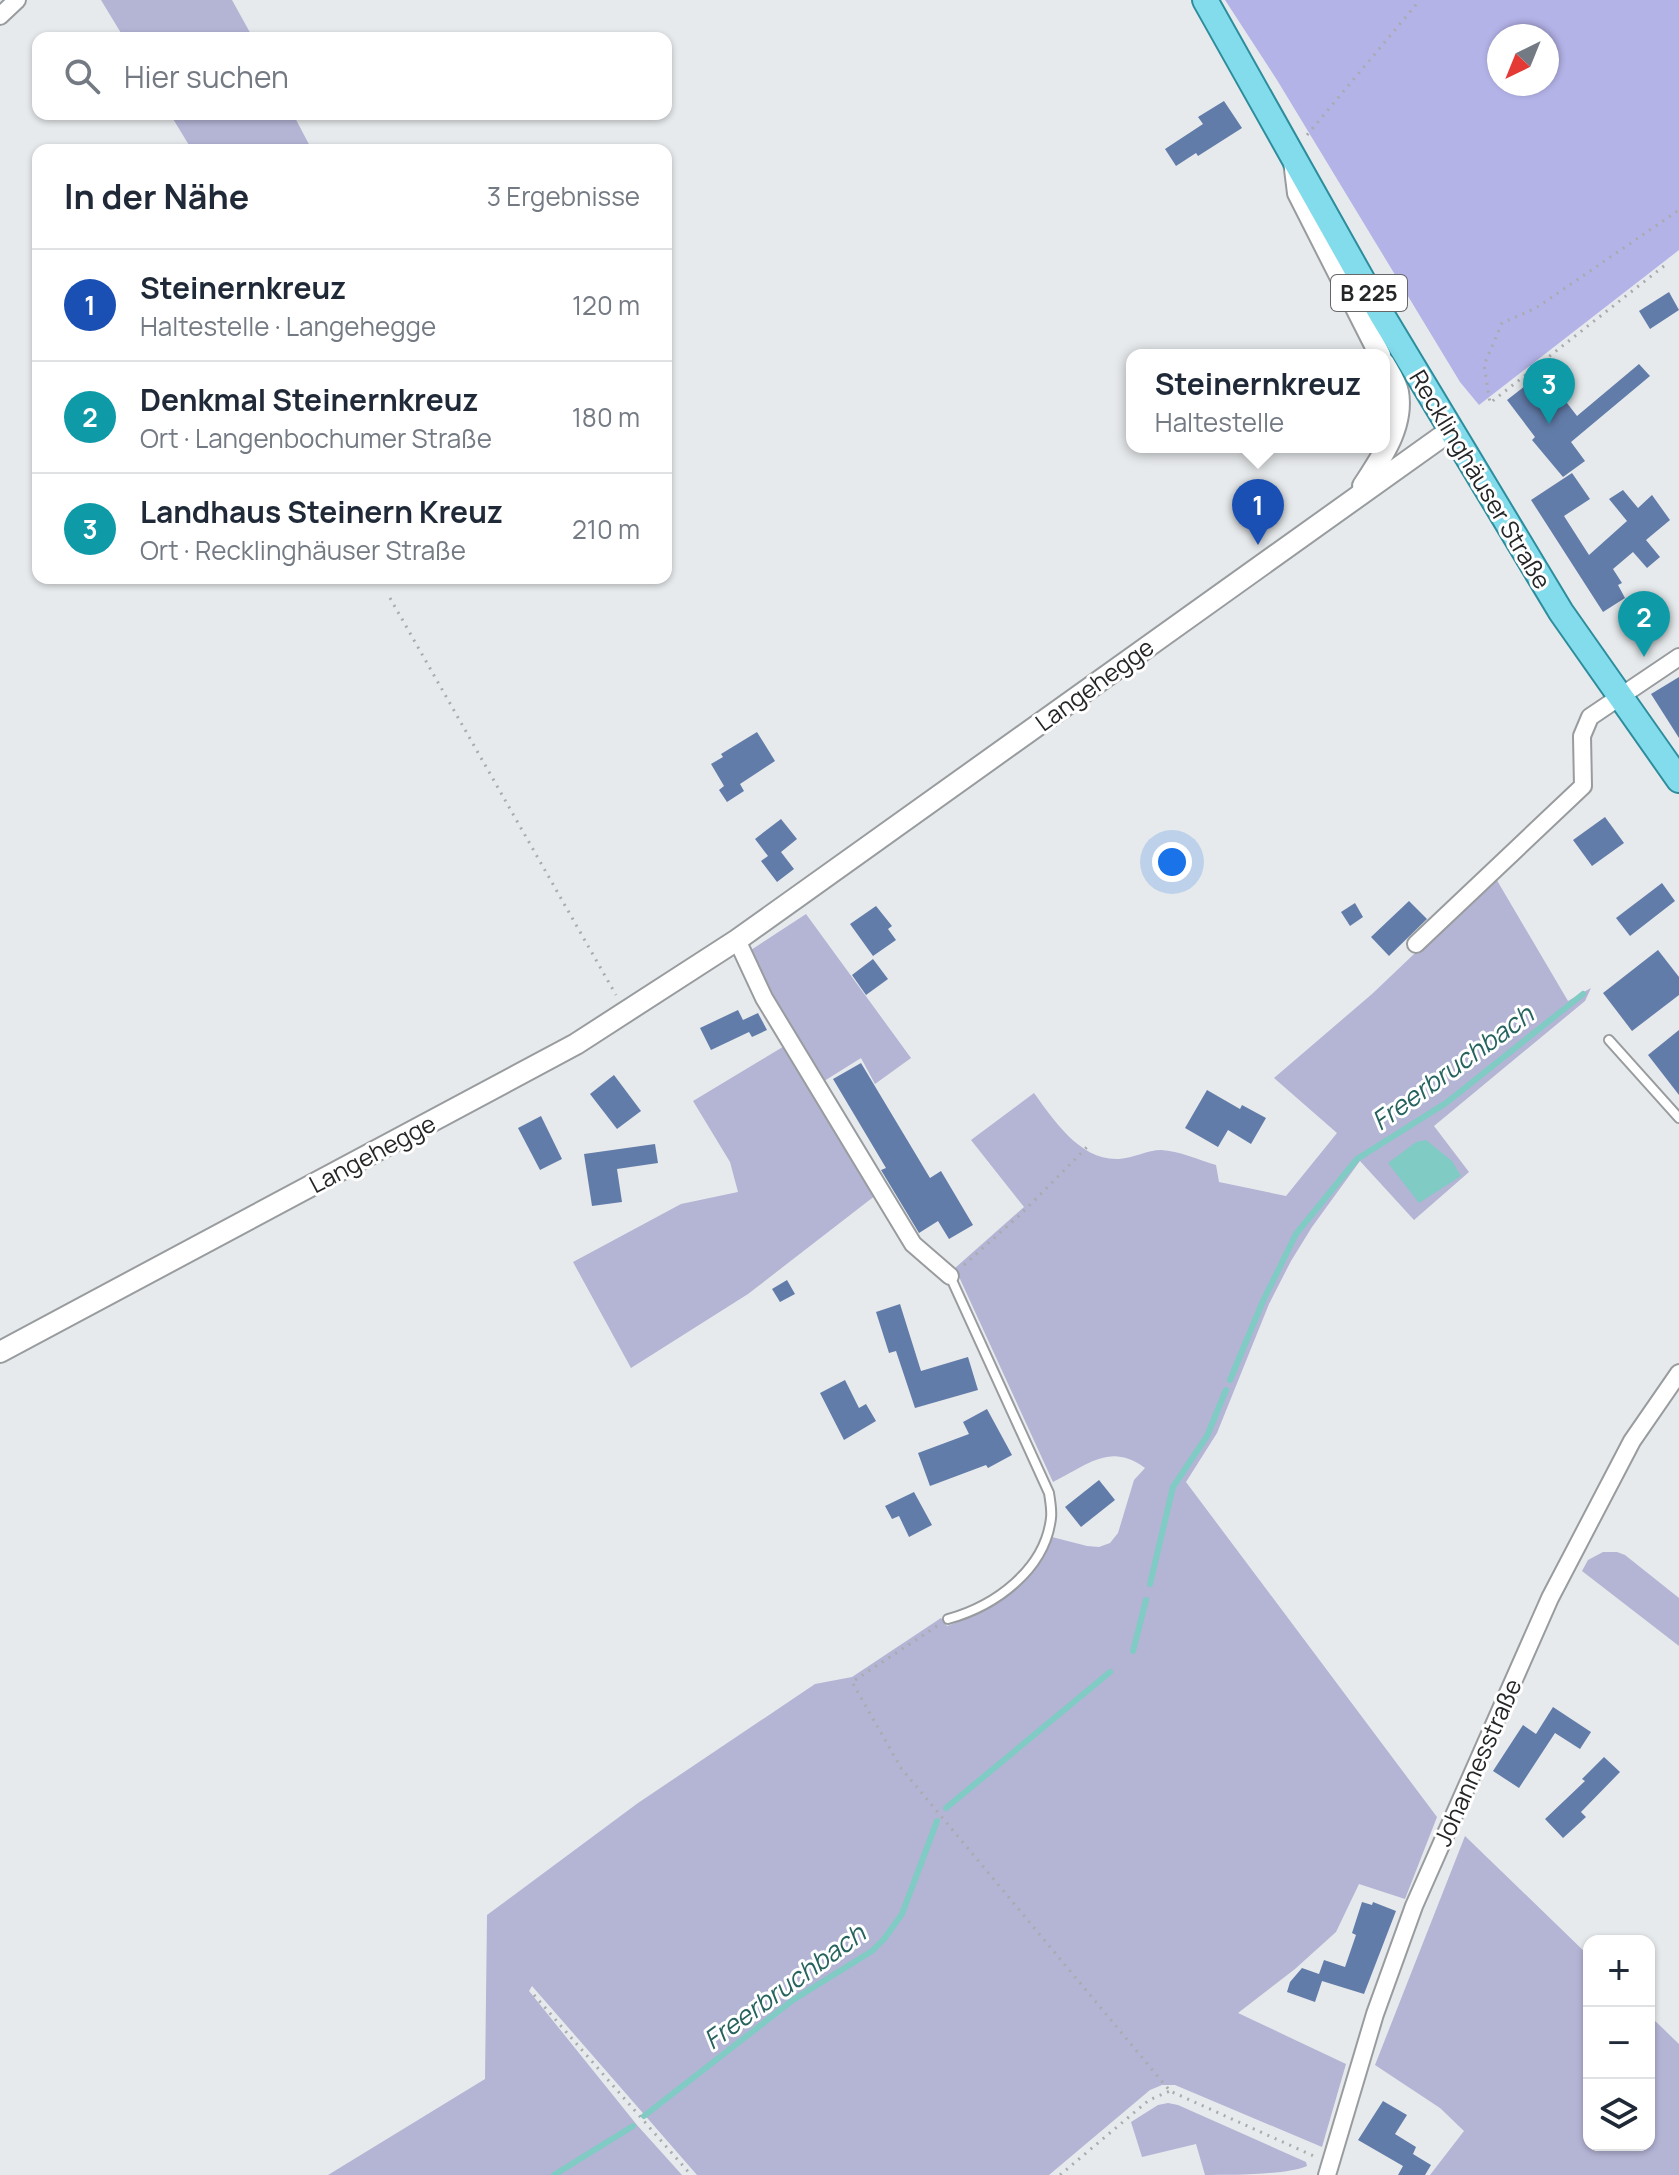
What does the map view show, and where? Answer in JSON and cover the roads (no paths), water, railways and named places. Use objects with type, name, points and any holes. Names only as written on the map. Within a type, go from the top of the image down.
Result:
[{"type":"main road","name":"Recklinghäuser Straße","points":[[1205,0],[1382,315],[1561,612],[1679,780]]},
{"type":"street","points":[[0,16],[17,0]]},
{"type":"street","name":"B 225","points":[[1293,153],[1298,193],[1377,349]]},
{"type":"street","points":[[1390,375],[1397,388],[1399,413],[1390,439]]},
{"type":"street","name":"Langehegge","points":[[0,1352],[576,1044],[737,940],[1451,430]]},
{"type":"street","points":[[1357,496],[1384,453]]},
{"type":"street","points":[[1416,944],[1583,786],[1582,736],[1590,717],[1679,657]]},
{"type":"street","points":[[737,940],[764,998],[913,1244],[950,1276]]},
{"type":"street","name":"Johannesstraße","points":[[1329,2169],[1375,2014],[1430,1869],[1550,1598],[1632,1441],[1679,1373]]},
{"type":"lane","points":[[1609,1040],[1679,1118]]},
{"type":"lane","points":[[948,1619],[976,1611],[1010,1589],[1040,1551],[1051,1518],[1049,1493],[950,1276]]},
{"type":"waterway","name":"Freerbruchbach","points":[[1230,1380],[1263,1301],[1296,1234],[1357,1159],[1446,1103],[1583,994]]},
{"type":"waterway","name":"Freerbruchbach","points":[[1150,1584],[1173,1487],[1207,1436],[1226,1390]]},
{"type":"waterway","name":"Freerbruchbach","points":[[1133,1651],[1146,1600]]},
{"type":"waterway","name":"Freerbruchbach","points":[[946,1808],[1110,1672]]},
{"type":"waterway","name":"Freerbruchbach","points":[[644,2116],[793,2000],[872,1951],[884,1939],[902,1914],[937,1821]]},
{"type":"waterway","name":"Freerbruchbach","points":[[554,2175],[633,2126]]},
{"type":"place","name":"Landhaus Steinern Kreuz","points":[[1549,424]]},
{"type":"place","name":"Steinernkreuz","points":[[1258,545]]},
{"type":"place","name":"Denkmal Steinernkreuz","points":[[1644,657]]}]
